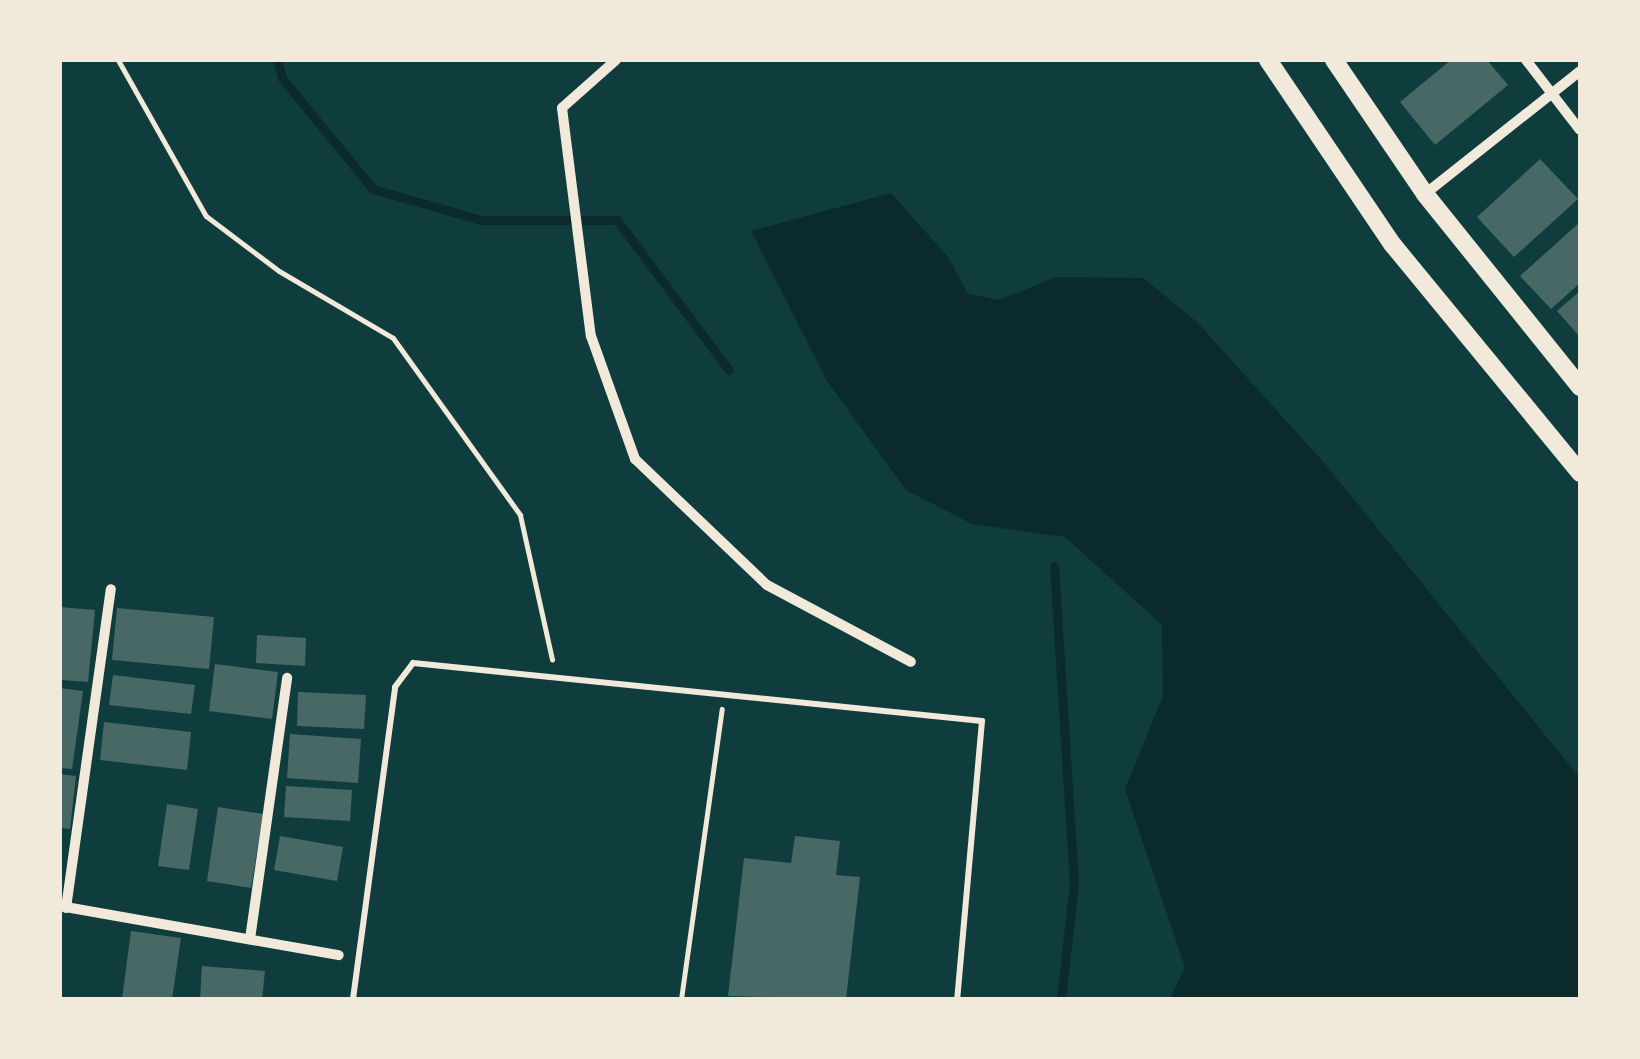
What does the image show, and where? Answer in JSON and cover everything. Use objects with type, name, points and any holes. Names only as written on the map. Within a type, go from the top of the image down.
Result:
[{"type":"main road","points":[[1268,60],[1392,246],[1580,474]]},
{"type":"main road","points":[[1334,60],[1425,194],[1580,387]]},
{"type":"street","points":[[616,60],[562,108],[591,336],[635,459],[767,585],[910,662]]},
{"type":"street","points":[[1526,60],[1580,130]]},
{"type":"street","points":[[1425,194],[1554,98],[1580,70]]},
{"type":"street","points":[[110,589],[63,907],[339,956]]},
{"type":"street","points":[[250,939],[287,678]]},
{"type":"lane","points":[[352,999],[395,687],[414,662],[554,672],[724,696],[982,721],[957,999]]},
{"type":"lane","points":[[339,956],[358,959]]},
{"type":"path","points":[[118,60],[206,216],[279,270],[393,338],[520,515],[554,672]]},
{"type":"path","points":[[681,999],[724,696]]},
{"type":"water","points":[[891,193],[948,257],[968,294],[999,300],[1056,277],[1143,278],[1197,322],[1326,465],[1580,778],[1580,999],[1170,999],[1185,967],[1125,789],[1163,696],[1162,625],[1065,537],[972,524],[906,490],[827,381],[751,231]]},
{"type":"building","points":[[1451,60],[1487,60],[1508,85],[1435,145],[1400,102]]},
{"type":"building","points":[[1540,159],[1578,199],[1514,257],[1477,217]]},
{"type":"building","points":[[1580,222],[1580,283],[1551,309],[1520,276]]},
{"type":"building","points":[[1580,291],[1580,337],[1557,311]]},
{"type":"building","points":[[60,607],[95,610],[88,682],[60,680]]},
{"type":"building","points":[[117,608],[214,617],[209,669],[112,660]]},
{"type":"building","points":[[257,635],[306,638],[305,666],[256,663]]},
{"type":"building","points":[[215,664],[278,672],[272,719],[209,711]]},
{"type":"building","points":[[113,675],[195,685],[191,714],[109,705]]},
{"type":"building","points":[[60,688],[83,691],[72,769],[60,768]]},
{"type":"building","points":[[298,692],[366,695],[364,729],[297,726]]},
{"type":"building","points":[[104,722],[191,732],[187,770],[100,760]]},
{"type":"building","points":[[290,734],[361,739],[358,783],[287,778]]},
{"type":"building","points":[[60,774],[76,776],[70,829],[60,828]]},
{"type":"building","points":[[286,786],[352,790],[350,821],[284,817]]},
{"type":"building","points":[[167,804],[198,809],[189,870],[158,866]]},
{"type":"building","points":[[218,807],[263,814],[251,888],[207,881]]},
{"type":"building","points":[[280,836],[343,847],[337,881],[274,870]]},
{"type":"building","points":[[795,836],[840,841],[836,875],[860,877],[846,999],[728,996],[744,858],[791,863]]},
{"type":"building","points":[[131,931],[181,938],[172,999],[122,999]]},
{"type":"building","points":[[202,966],[265,971],[262,999],[200,999]]},
{"type":"waterway","points":[[277,60],[282,78],[373,189],[481,220],[617,220],[729,370]]},
{"type":"waterway","points":[[1054,566],[1074,883],[1061,999]]}]
